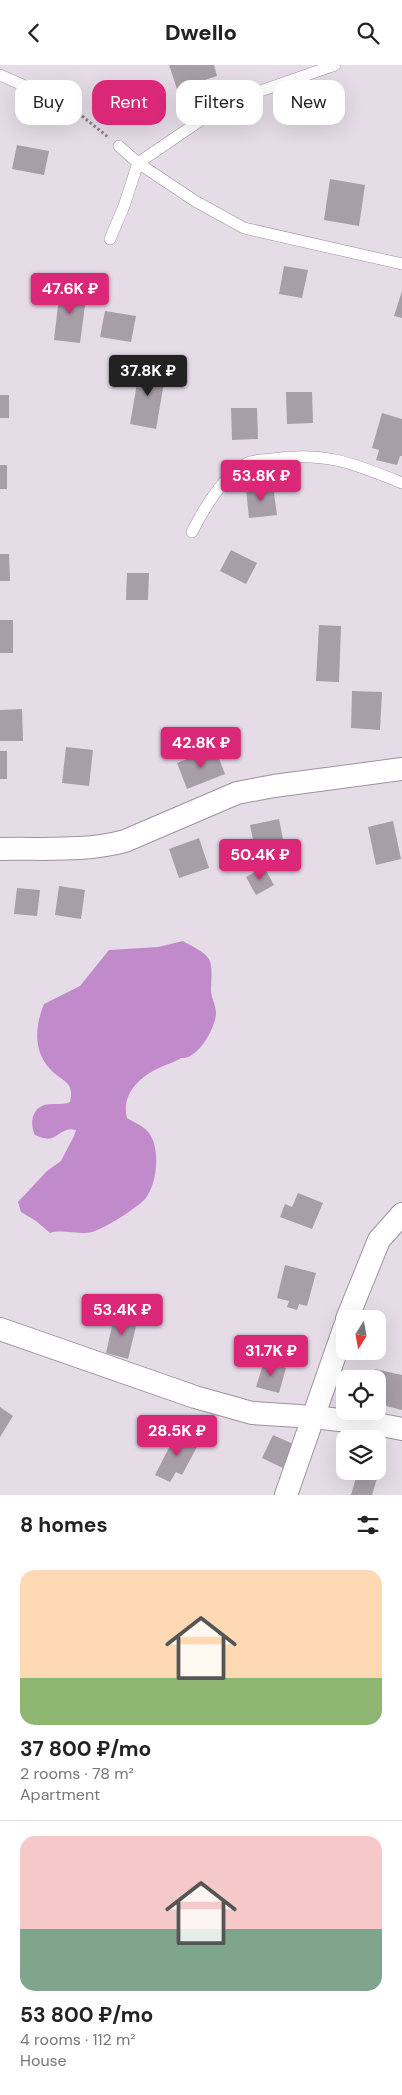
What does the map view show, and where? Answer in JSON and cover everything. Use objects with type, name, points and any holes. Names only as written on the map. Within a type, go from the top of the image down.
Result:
[{"type":"street","points":[[0,849],[93,849],[125,841],[237,793],[274,786],[402,769]]},
{"type":"street","points":[[351,1310],[380,1240],[402,1214]]},
{"type":"street","points":[[0,1329],[195,1397],[252,1413],[314,1417],[402,1429]]},
{"type":"street","points":[[286,1495],[336,1352]]},
{"type":"lane","points":[[110,239],[124,206],[138,163],[226,103],[336,65]]},
{"type":"lane","points":[[0,75],[15,82]]},
{"type":"lane","points":[[119,146],[138,163],[195,201],[244,228],[402,264]]},
{"type":"lane","points":[[192,532],[220,489],[232,475],[250,462],[296,455],[328,457],[354,464],[402,483]]},
{"type":"path","points":[[82,116],[119,146]]},
{"type":"shaded area","points":[[183,941],[209,959],[211,993],[216,1013],[209,1034],[194,1054],[181,1058],[145,1076],[129,1094],[126,1110],[127,1118],[142,1126],[149,1133],[155,1148],[155,1176],[149,1193],[135,1208],[97,1230],[87,1233],[50,1233],[36,1221],[21,1212],[18,1202],[47,1171],[61,1161],[76,1130],[66,1130],[48,1139],[35,1135],[33,1131],[32,1119],[38,1108],[49,1104],[70,1102],[71,1095],[71,1090],[66,1082],[44,1062],[38,1046],[37,1029],[44,1004],[80,986],[109,950],[158,947]]},
{"type":"building","points":[[169,65],[214,65],[217,76],[205,80],[176,80],[176,86]]},
{"type":"building","points":[[17,145],[49,151],[44,175],[12,169]]},
{"type":"building","points":[[330,179],[365,185],[359,226],[324,220]]},
{"type":"building","points":[[284,266],[308,270],[302,298],[279,294]]},
{"type":"building","points":[[60,288],[87,291],[80,343],[54,340]]},
{"type":"building","points":[[402,291],[402,318],[394,316]]},
{"type":"building","points":[[105,311],[136,316],[131,342],[100,337]]},
{"type":"building","points":[[140,366],[166,371],[156,429],[130,424]]},
{"type":"building","points":[[286,392],[312,392],[313,423],[287,424]]},
{"type":"building","points":[[0,395],[9,395],[9,418],[0,418]]},
{"type":"building","points":[[231,408],[257,408],[258,439],[232,440]]},
{"type":"building","points":[[382,413],[402,419],[402,456],[400,456],[397,465],[376,460],[379,450],[372,448]]},
{"type":"building","points":[[0,465],[7,465],[7,489],[0,489]]},
{"type":"building","points":[[273,486],[277,515],[249,518],[246,489]]},
{"type":"building","points":[[231,550],[257,563],[246,584],[220,571]]},
{"type":"building","points":[[0,554],[9,554],[10,581],[0,581]]},
{"type":"building","points":[[127,573],[149,573],[148,600],[126,600]]},
{"type":"building","points":[[0,620],[13,620],[13,653],[0,653]]},
{"type":"building","points":[[319,625],[341,626],[339,682],[316,681]]},
{"type":"building","points":[[352,691],[382,692],[380,730],[351,728]]},
{"type":"building","points":[[22,709],[23,741],[0,741],[0,710]]},
{"type":"building","points":[[66,747],[93,750],[89,786],[62,783]]},
{"type":"building","points":[[215,748],[225,774],[187,789],[177,763]]},
{"type":"building","points":[[0,751],[7,751],[7,779],[0,779]]},
{"type":"building","points":[[279,819],[285,850],[256,855],[250,825]]},
{"type":"building","points":[[393,821],[401,859],[376,865],[368,827]]},
{"type":"building","points":[[199,838],[209,868],[179,878],[169,849]]},
{"type":"building","points":[[264,867],[274,885],[256,895],[246,877]]},
{"type":"building","points":[[59,886],[85,890],[81,919],[55,915]]},
{"type":"building","points":[[17,888],[40,890],[37,916],[14,914]]},
{"type":"building","points":[[298,1193],[323,1203],[312,1229],[280,1217],[285,1204],[292,1207]]},
{"type":"building","points":[[285,1265],[316,1273],[307,1306],[299,1304],[297,1310],[287,1307],[289,1301],[277,1298]]},
{"type":"building","points":[[115,1313],[138,1318],[128,1359],[106,1353]]},
{"type":"building","points":[[264,1361],[286,1368],[279,1393],[256,1387]]},
{"type":"building","points":[[386,1371],[402,1375],[402,1410],[386,1406]]},
{"type":"building","points":[[0,1407],[13,1416],[0,1437]]},
{"type":"building","points":[[177,1432],[199,1443],[182,1475],[176,1472],[170,1482],[155,1475]]},
{"type":"building","points":[[273,1435],[298,1446],[287,1470],[262,1458]]},
{"type":"building","points":[[355,1480],[376,1480],[372,1495],[351,1495]]}]
